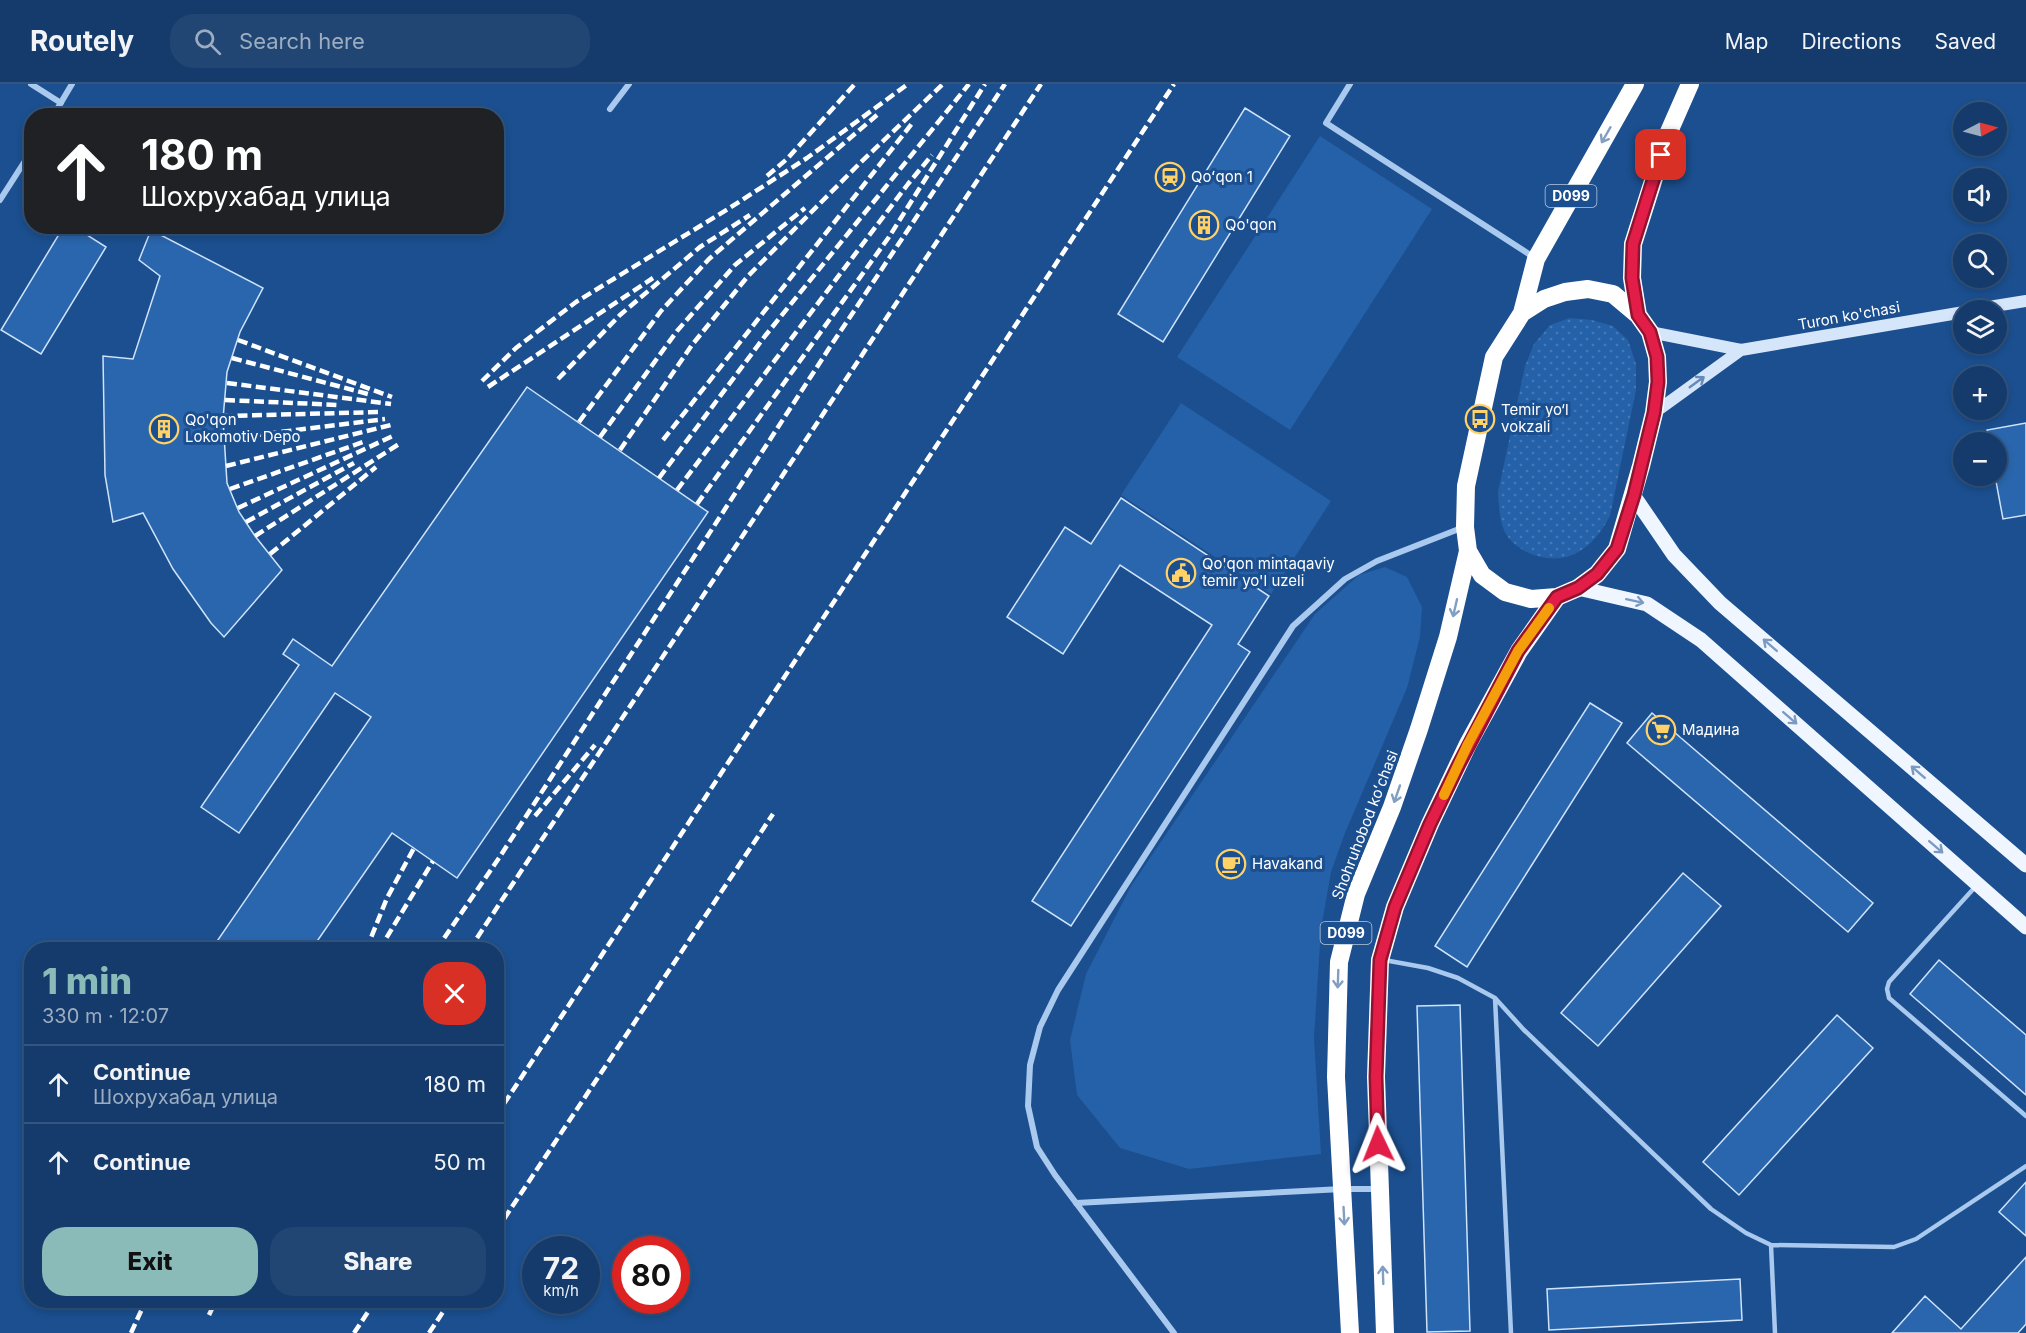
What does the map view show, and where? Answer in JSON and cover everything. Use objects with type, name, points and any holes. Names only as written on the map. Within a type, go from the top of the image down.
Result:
[{"type":"highway","name":"D099","points":[[1522,314],[1544,299],[1565,292],[1588,289],[1613,294],[1638,315],[1650,332],[1657,357],[1658,382],[1654,413],[1634,495],[1617,549],[1597,574],[1578,588],[1557,597],[1532,599],[1505,592],[1482,574],[1468,551],[1465,526],[1466,486],[1494,357],[1522,314],[1536,259],[1635,84]]},
{"type":"highway","name":"D099","points":[[1638,315],[1632,278],[1633,244],[1668,134],[1690,84]]},
{"type":"highway","name":"Shohruhobod koʻchasi","points":[[1350,1333],[1336,1077],[1339,962],[1356,894],[1392,807],[1448,637],[1468,551]]},
{"type":"highway","name":"D099","points":[[1385,1333],[1376,1077],[1380,960],[1395,907],[1463,754],[1518,651],[1557,597]]},
{"type":"main road","points":[[2007,304],[2026,301]]},
{"type":"main road","name":"Turon ko'chasi","points":[[1650,332],[1741,350],[1953,314]]},
{"type":"main road","name":"Turon ko'chasi","points":[[1654,413],[1741,350]]},
{"type":"main road","points":[[1634,495],[1674,555],[1720,603],[2026,865]]},
{"type":"main road","points":[[1578,588],[1647,604],[1701,640],[2026,927]]},
{"type":"street","points":[[32,84],[61,103]]},
{"type":"street","points":[[58,108],[72,84]]},
{"type":"street","points":[[610,109],[629,84]]},
{"type":"street","points":[[1350,84],[1326,123],[1536,259]]},
{"type":"street","points":[[0,200],[24,162]]},
{"type":"street","points":[[1174,1333],[1055,1175],[1037,1147],[1028,1106],[1030,1065],[1040,1027],[1058,990],[1293,626],[1345,579],[1377,561],[1465,526]]},
{"type":"street","points":[[1076,1203],[1380,1189]]},
{"type":"lane","points":[[1978,884],[1889,982],[1887,989],[1889,998],[2026,1116]]},
{"type":"lane","points":[[1380,960],[1428,968],[1458,978],[1495,998],[1533,1038],[1712,1209],[1746,1233],[1771,1245],[1894,1246],[1917,1239],[2026,1166]]},
{"type":"lane","points":[[1495,998],[1511,1333]]},
{"type":"lane","points":[[1771,1245],[1775,1333]]},
{"type":"shaded area","points":[[1320,136],[1432,209],[1290,430],[1177,357]]},
{"type":"shaded area","points":[[1570,318],[1592,320],[1613,326],[1628,340],[1636,364],[1636,390],[1610,516],[1596,537],[1578,552],[1568,557],[1544,558],[1524,550],[1508,537],[1501,519],[1498,492],[1525,366],[1534,344],[1550,325]]},
{"type":"shaded area","points":[[1181,403],[1331,501],[1271,594],[1121,495]]},
{"type":"shaded area","points":[[1385,567],[1407,577],[1422,607],[1420,637],[1407,688],[1345,833],[1331,872],[1321,929],[1314,1038],[1321,1154],[1189,1169],[1120,1148],[1077,1095],[1070,1040],[1086,974],[1131,886],[1315,614],[1359,575]]},
{"type":"building","name":"Qo'qon","points":[[1245,108],[1290,136],[1163,342],[1118,314]]},
{"type":"building","points":[[59,234],[86,234],[106,247],[41,354],[1,330]]},
{"type":"building","name":"Qo'qon Lokomotiv Depo","points":[[149,234],[159,234],[263,288],[240,332],[227,372],[223,419],[227,483],[239,512],[282,570],[224,637],[211,623],[173,569],[143,513],[113,522],[105,475],[103,356],[133,359],[160,276],[139,260]]},
{"type":"building","points":[[527,387],[708,512],[457,878],[392,833],[317,942],[216,942],[371,717],[335,693],[239,833],[201,807],[299,665],[283,654],[293,639],[332,666]]},
{"type":"building","points":[[2026,423],[2026,515],[2003,519],[1997,486],[2007,486],[2007,432],[1987,432],[1987,430]]},
{"type":"building","points":[[1121,498],[1269,596],[1238,644],[1250,652],[1071,926],[1032,901],[1212,625],[1120,565],[1063,654],[1007,617],[1065,527],[1091,544]]},
{"type":"building","points":[[1590,703],[1622,723],[1467,967],[1435,946]]},
{"type":"building","points":[[1652,713],[1873,903],[1848,932],[1627,743]]},
{"type":"building","points":[[1683,873],[1721,906],[1598,1046],[1561,1013]]},
{"type":"building","points":[[1939,960],[2026,1035],[2026,1095],[1910,994]]},
{"type":"building","points":[[1460,1005],[1470,1331],[1427,1332],[1417,1006]]},
{"type":"building","points":[[1837,1015],[1873,1048],[1739,1195],[1703,1162]]},
{"type":"building","points":[[2026,1182],[2026,1236],[1999,1212]]},
{"type":"building","points":[[2026,1257],[2026,1324],[2018,1333],[1892,1333],[1925,1296],[1961,1329]]},
{"type":"building","points":[[1740,1279],[1742,1320],[1549,1330],[1547,1289]]},
{"type":"railway","points":[[767,176],[787,159],[855,84]]},
{"type":"railway","points":[[482,381],[516,348],[576,302],[807,158],[908,84]]},
{"type":"railway","points":[[620,450],[692,345],[748,276],[860,163],[943,84]]},
{"type":"railway","points":[[659,478],[765,336],[969,84]]},
{"type":"railway","points":[[697,504],[889,237],[985,84]]},
{"type":"railway","points":[[441,942],[499,858],[828,350],[1005,84]]},
{"type":"railway","points":[[474,942],[1041,84]]},
{"type":"railway","points":[[504,1104],[1174,84]]},
{"type":"railway","points":[[579,422],[661,311],[709,259],[877,115]]},
{"type":"railway","points":[[663,440],[914,121]]},
{"type":"railway","points":[[677,490],[932,155]]},
{"type":"railway","points":[[600,437],[677,331],[735,265],[805,208]]},
{"type":"railway","points":[[558,379],[620,315],[700,247],[750,215]]},
{"type":"railway","points":[[488,387],[653,278]]},
{"type":"railway","points":[[238,340],[392,397]]},
{"type":"railway","points":[[232,358],[368,394]]},
{"type":"railway","points":[[227,383],[391,404]]},
{"type":"railway","points":[[225,400],[339,405]]},
{"type":"railway","points":[[223,416],[382,412]]},
{"type":"railway","points":[[224,439],[385,419]]},
{"type":"railway","points":[[226,466],[391,425]]},
{"type":"railway","points":[[238,508],[395,435]]},
{"type":"railway","points":[[230,489],[363,442]]},
{"type":"railway","points":[[255,536],[399,444]]},
{"type":"railway","points":[[246,522],[354,463]]},
{"type":"railway","points":[[270,554],[376,467]]},
{"type":"railway","points":[[535,816],[595,745]]},
{"type":"railway","points":[[504,1219],[773,814]]},
{"type":"railway","points":[[369,942],[387,898],[414,848]]},
{"type":"railway","points":[[384,942],[433,861]]},
{"type":"railway","points":[[131,1333],[142,1308]]},
{"type":"railway","points":[[209,1315],[212,1308]]},
{"type":"railway","points":[[354,1333],[371,1308]]},
{"type":"railway","points":[[429,1333],[446,1308]]},
{"type":"slow traffic","points":[[1444,795],[1468,744],[1518,651],[1549,608]]},
{"type":"place","name":"Qoʻqon 1","points":[[1170,177]]},
{"type":"place","name":"Qo'qon","points":[[1204,225]]},
{"type":"place","name":"Temir yo‘l vokzali","points":[[1480,419]]},
{"type":"place","name":"Qo'qon Lokomotiv Depo","points":[[164,429]]},
{"type":"place","name":"Qo'qon mintaqaviy temir yo'l uzeli","points":[[1181,573]]},
{"type":"place","name":"Мадина","points":[[1661,730]]},
{"type":"place","name":"Havakand","points":[[1231,864]]},
{"type":"route","points":[[1378,1144],[1376,1077],[1380,960],[1395,907],[1430,824],[1468,744],[1518,651],[1557,597],[1578,588],[1597,574],[1617,549],[1634,495],[1654,413],[1658,382],[1657,357],[1650,332],[1638,315],[1632,278],[1633,244],[1661,155]]}]
